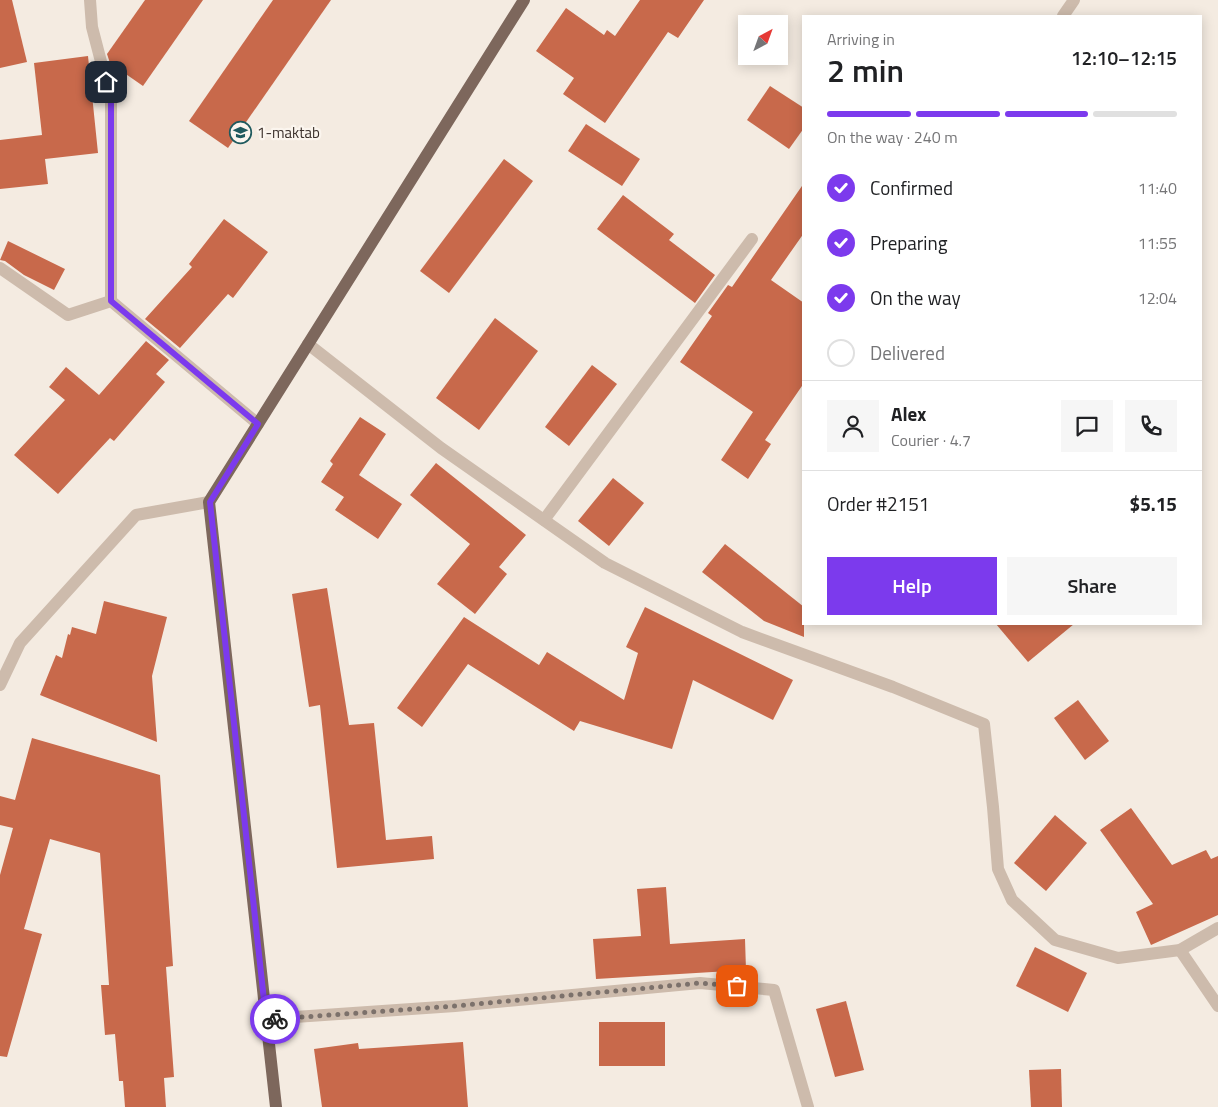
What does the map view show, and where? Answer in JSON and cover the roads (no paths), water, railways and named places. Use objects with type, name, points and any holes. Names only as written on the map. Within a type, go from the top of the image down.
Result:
[{"type":"main road","points":[[276,1107],[210,502],[524,0]]},
{"type":"street","points":[[90,0],[92,27],[111,100],[111,301]]},
{"type":"street","points":[[1064,15],[1074,0]]},
{"type":"street","points":[[544,520],[752,240]]},
{"type":"street","points":[[0,268],[68,315],[111,301]]},
{"type":"street","points":[[111,301],[258,424]]},
{"type":"street","points":[[308,344],[441,448],[605,563],[742,632],[893,687],[984,724],[998,869],[1012,900],[1055,940],[1118,958],[1180,950],[1218,928]]},
{"type":"street","points":[[0,685],[20,643],[136,515],[210,502]]},
{"type":"street","points":[[1180,950],[1218,1006]]},
{"type":"street","points":[[266,1019],[455,1006],[700,983],[774,990],[808,1107]]},
{"type":"place","name":"1-maktab","points":[[241,132]]}]
